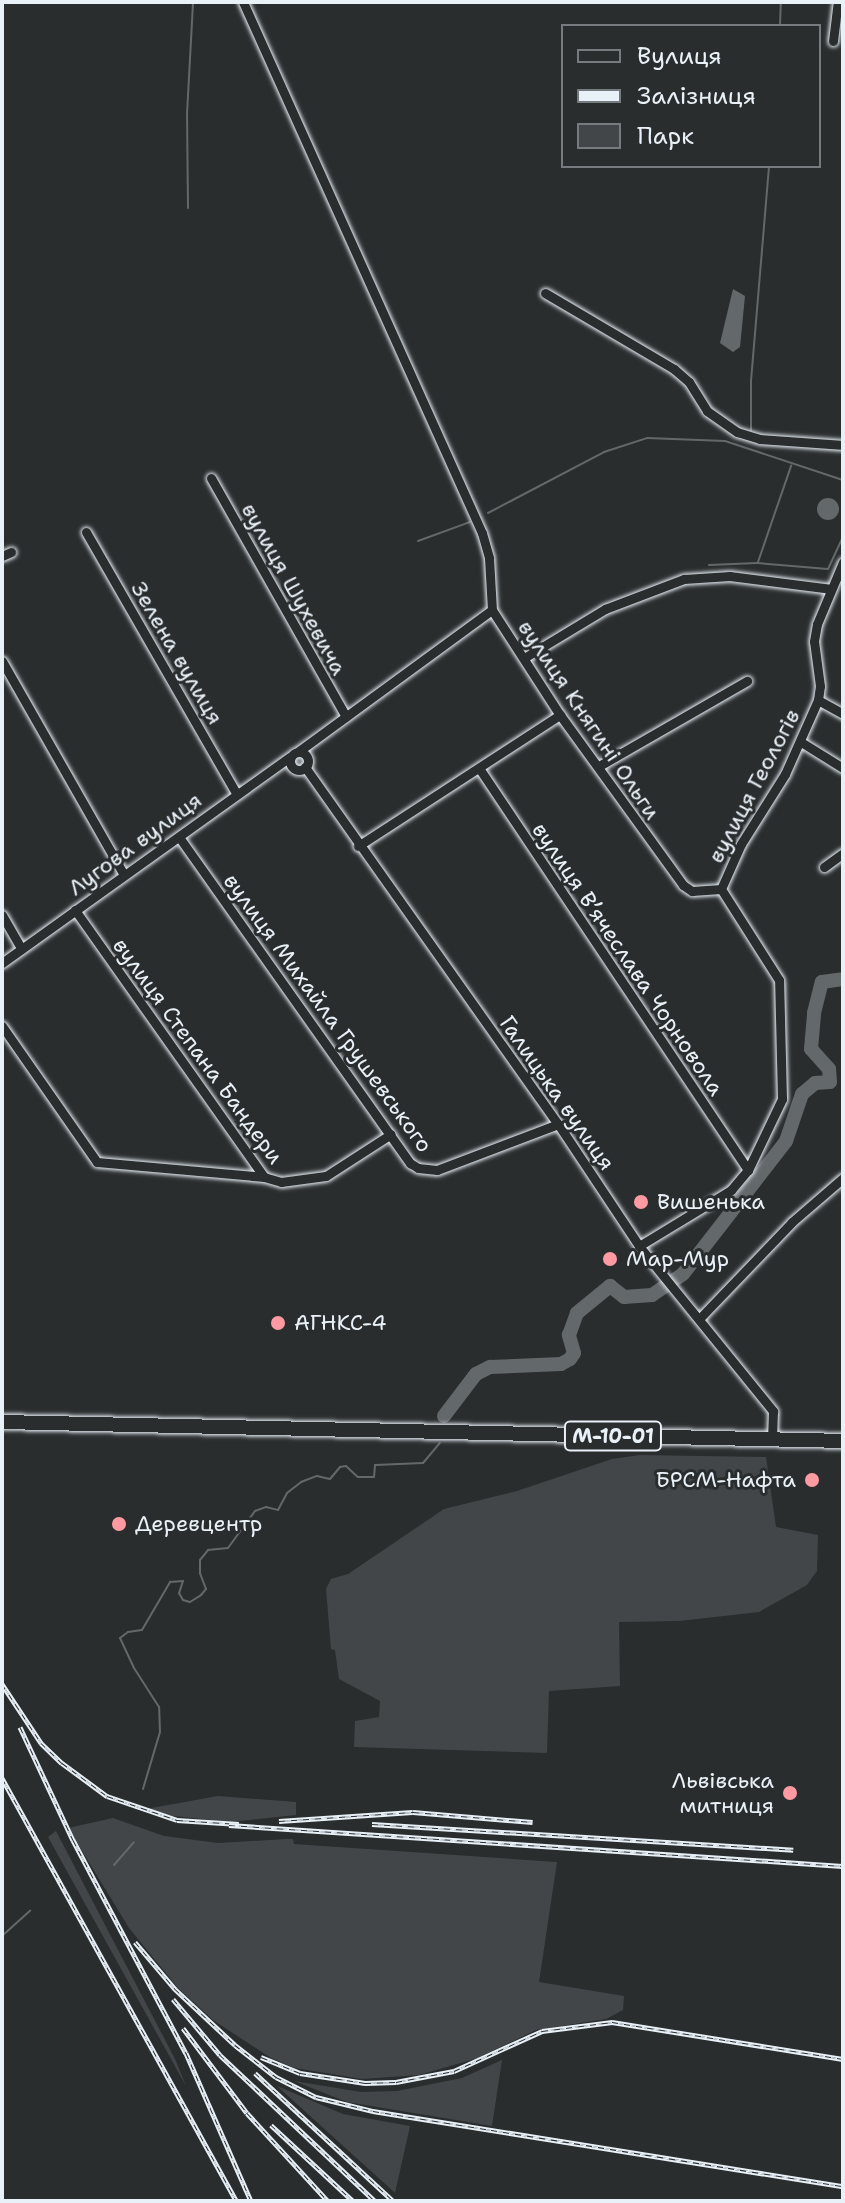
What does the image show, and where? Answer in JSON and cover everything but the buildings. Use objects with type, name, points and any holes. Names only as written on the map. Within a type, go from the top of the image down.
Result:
[{"type":"highway","name":"М-10-01","points":[[2,1422],[843,1441]]},
{"type":"street","name":"вулиця Княгині Ольги","points":[[243,2],[488,547],[492,610],[560,715],[683,885],[692,891],[721,889]]},
{"type":"street","points":[[833,41],[838,2]]},
{"type":"street","points":[[545,293],[674,369],[689,382],[707,411],[737,432],[760,439],[843,445]]},
{"type":"street","name":"вулиця Шухевича","points":[[211,478],[346,717]]},
{"type":"street","name":"Зелена вулиця","points":[[86,532],[236,793]]},
{"type":"street","name":"вулиця Геологів","points":[[721,889],[741,844],[801,742],[818,700],[820,686],[814,641],[843,562]]},
{"type":"street","points":[[524,658],[605,609],[684,579],[730,576],[831,589]]},
{"type":"street","name":"Лугова вулиця","points":[[2,963],[492,610]]},
{"type":"street","points":[[2,661],[124,875]]},
{"type":"street","points":[[599,766],[747,681]]},
{"type":"street","points":[[818,700],[843,714]]},
{"type":"street","points":[[358,846],[560,715]]},
{"type":"street","points":[[801,742],[843,768]]},
{"type":"street","points":[[295,754],[308,758],[305,767],[292,768],[295,754]]},
{"type":"street","name":"Галицька вулиця","points":[[305,767],[358,846],[558,1124],[639,1246],[773,1411],[772,1438]]},
{"type":"street","name":"вулиця Вʼячеслава Чорновола","points":[[479,768],[748,1170]]},
{"type":"street","name":"вулиця Михайла Грушевського","points":[[179,837],[410,1163],[418,1168],[437,1170],[558,1124]]},
{"type":"street","points":[[824,867],[843,853]]},
{"type":"street","points":[[639,1246],[731,1190],[748,1170],[782,1099],[779,980],[721,889]]},
{"type":"street","name":"вулиця Степана Бандери","points":[[75,910],[264,1177],[281,1182],[326,1176],[391,1134]]},
{"type":"street","points":[[2,915],[21,948]]},
{"type":"street","points":[[2,1026],[97,1162],[264,1177]]},
{"type":"street","points":[[699,1319],[792,1222],[843,1178]]},
{"type":"green space","points":[[640,1455],[766,1457],[776,1527],[818,1535],[817,1571],[807,1585],[759,1612],[679,1621],[619,1622],[620,1686],[549,1691],[547,1753],[354,1747],[355,1721],[379,1717],[380,1701],[339,1679],[335,1650],[331,1649],[326,1589],[331,1579],[348,1574],[444,1509],[517,1491],[612,1459]]},
{"type":"green space","points":[[218,1796],[296,1802],[296,1815],[230,1822],[164,1815],[146,1809]]},
{"type":"green space","points":[[113,1818],[164,1836],[218,1843],[293,1839],[294,1844],[557,1862],[539,1982],[624,1996],[623,2010],[606,2019],[536,2030],[478,2058],[419,2075],[362,2079],[295,2068],[271,2058],[213,2020],[178,1988],[129,1928],[68,1828]]},
{"type":"green space","points":[[56,1831],[175,2059],[186,2086],[48,1837]]},
{"type":"green space","points":[[502,2060],[492,2126],[347,2102],[294,2081],[361,2092],[397,2091],[462,2078]]},
{"type":"green space","points":[[277,2086],[343,2114],[410,2126],[395,2193]]},
{"type":"shaded area","points":[[733,289],[745,296],[740,347],[733,352],[720,343]]},
{"type":"shaded area","points":[[828,498],[836,501],[839,509],[836,517],[828,520],[820,517],[817,509],[820,501]]},
{"type":"waterway","points":[[188,208],[187,114],[193,2]]},
{"type":"waterway","points":[[780,24],[781,2]]},
{"type":"waterway","points":[[751,430],[751,381],[769,168]]},
{"type":"waterway","points":[[488,513],[604,452],[647,438],[725,441],[843,480]]},
{"type":"waterway","points":[[758,562],[791,466]]},
{"type":"waterway","points":[[418,541],[470,522]]},
{"type":"waterway","points":[[709,565],[757,563],[828,569],[843,537]]},
{"type":"waterway","points":[[444,1416],[476,1374],[490,1367],[561,1364],[570,1359],[574,1353],[569,1335],[577,1313],[610,1286],[624,1297],[652,1295],[683,1274],[786,1141],[802,1094],[815,1083],[830,1082],[829,1069],[811,1049],[814,1013],[822,982],[843,979]]},
{"type":"waterway","points":[[143,1789],[160,1732],[159,1707],[134,1668],[120,1638],[128,1632],[142,1630],[170,1582],[183,1581],[179,1593],[183,1600],[190,1602],[201,1595],[206,1589],[200,1573],[200,1560],[208,1550],[228,1548],[255,1511],[266,1507],[278,1510],[287,1493],[301,1482],[317,1476],[330,1479],[340,1467],[346,1466],[358,1477],[374,1477],[375,1465],[423,1463],[440,1443]]},
{"type":"waterway","points":[[114,1865],[134,1842]]},
{"type":"waterway","points":[[2,1936],[30,1911]]},
{"type":"railway","points":[[2,1684],[41,1743],[62,1763],[107,1796],[177,1820],[239,1824]]},
{"type":"railway","points":[[20,1727],[73,1840],[186,2053],[251,2201]]},
{"type":"railway","points":[[2,1778],[236,2201]]},
{"type":"railway","points":[[279,1821],[413,1812],[533,1822]]},
{"type":"railway","points":[[372,1824],[793,1850]]},
{"type":"railway","points":[[229,1825],[843,1866]]},
{"type":"railway","points":[[135,1942],[175,1989],[235,2045],[276,2077],[316,2097],[373,2111],[843,2186]]},
{"type":"railway","points":[[173,1999],[220,2055],[375,2201]]},
{"type":"railway","points":[[261,2057],[300,2073],[365,2083],[396,2082],[454,2071],[542,2031],[612,2022],[843,2059]]},
{"type":"railway","points":[[183,2028],[247,2113],[328,2201]]},
{"type":"railway","points":[[255,2073],[393,2201]]},
{"type":"railway","points":[[271,2125],[353,2201]]},
{"type":"place","name":"Вишенька","points":[[641,1202]]},
{"type":"place","name":"Мар-Мур","points":[[610,1259]]},
{"type":"place","name":"АГНКС-4","points":[[278,1323]]},
{"type":"place","name":"БРСМ-Нафта","points":[[812,1480]]},
{"type":"place","name":"Деревцентр","points":[[119,1524]]},
{"type":"place","name":"Львівська митниця","points":[[790,1793]]}]
